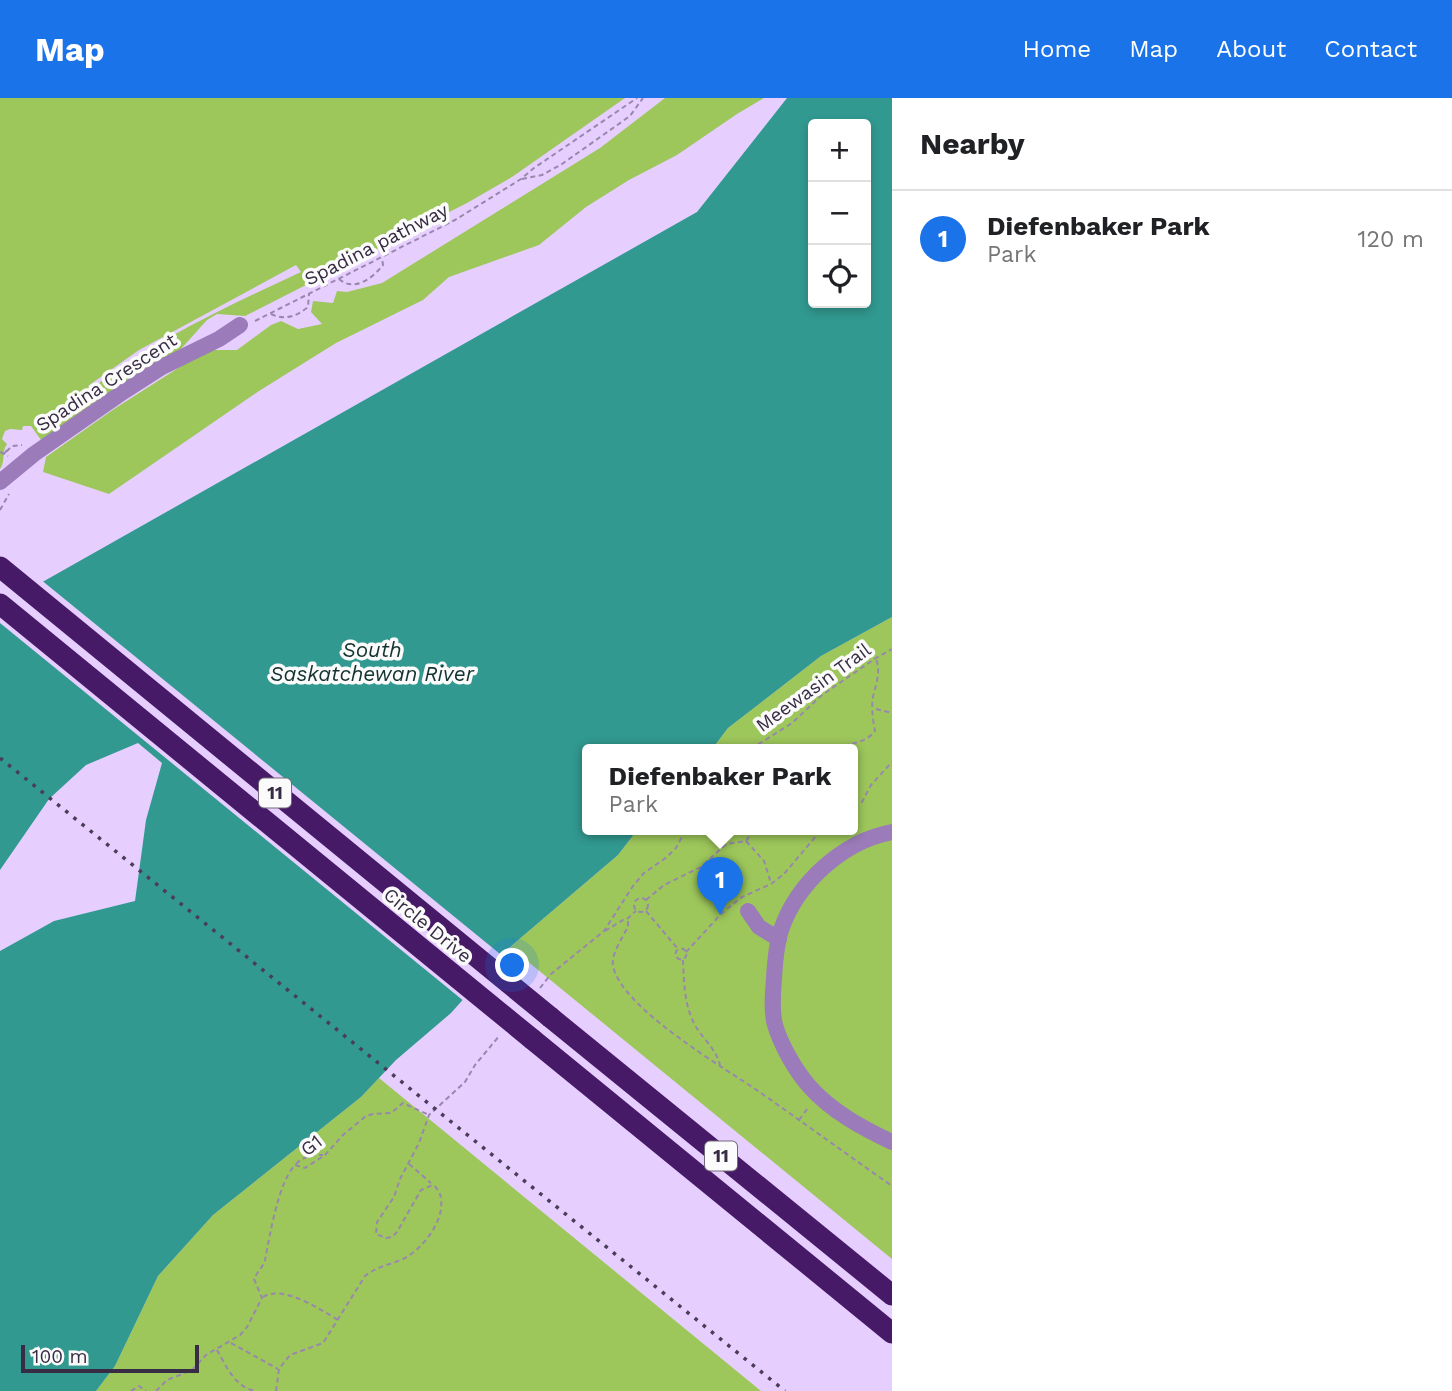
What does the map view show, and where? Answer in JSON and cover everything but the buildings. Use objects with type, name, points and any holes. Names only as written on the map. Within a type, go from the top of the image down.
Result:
[{"type":"highway","name":"Circle Drive","points":[[0,568],[892,1295]]},
{"type":"highway","name":"Circle Drive","points":[[0,604],[892,1333]]},
{"type":"street","name":"Spadina Crescent","points":[[0,482],[34,454],[162,367],[219,339],[240,325]]},
{"type":"street","points":[[892,832],[879,834],[862,842],[820,871],[791,909],[775,954],[772,1002],[775,1025],[807,1084],[860,1127],[892,1142]]},
{"type":"street","points":[[748,911],[759,927],[779,939]]},
{"type":"path","points":[[521,179],[637,98]]},
{"type":"path","points":[[521,179],[542,175],[562,164],[630,116],[643,98]]},
{"type":"path","name":"Spadina pathway","points":[[240,325],[270,314],[455,220],[521,179]]},
{"type":"path","points":[[338,278],[345,284],[354,285],[376,275],[383,265],[381,256]]},
{"type":"path","points":[[270,314],[278,318],[300,313],[308,307],[309,293]]},
{"type":"path","points":[[4,454],[16,445],[29,448],[34,454]]},
{"type":"path","name":"Meewasin Trail","points":[[759,744],[792,723],[822,695],[892,649]]},
{"type":"path","points":[[847,744],[860,743],[875,731],[873,699],[877,686],[876,658]]},
{"type":"path","points":[[874,709],[892,713]]},
{"type":"path","points":[[858,804],[862,803],[871,785],[892,762]]},
{"type":"path","points":[[604,931],[633,886],[644,873],[676,848],[684,835]]},
{"type":"path","points":[[646,900],[664,885],[702,867],[726,844],[746,841],[750,835]]},
{"type":"path","points":[[720,1066],[718,1055],[697,1029],[686,1003],[683,960],[686,952],[722,912],[741,897],[771,884],[784,874],[817,835]]},
{"type":"path","points":[[746,841],[764,861],[771,884]]},
{"type":"path","points":[[636,911],[635,901],[640,898],[646,900]]},
{"type":"path","points":[[646,900],[646,911]]},
{"type":"path","points":[[534,994],[551,974],[604,931],[626,920],[636,911],[646,911],[678,949],[686,952]]},
{"type":"path","points":[[626,920],[628,926],[613,959],[617,976],[640,1005],[674,1034],[892,1186]]},
{"type":"path","points":[[678,949],[676,957],[683,960]]},
{"type":"path","points":[[433,1185],[421,1190],[392,1237],[376,1234],[377,1222],[394,1197],[429,1115],[465,1082],[500,1034]]},
{"type":"path","points":[[798,1121],[818,1095]]},
{"type":"path","name":"G1","points":[[156,1391],[167,1380],[192,1370],[206,1355],[230,1342],[247,1327],[262,1298],[254,1279],[265,1263],[267,1240],[291,1169],[296,1165],[305,1168],[325,1155],[343,1135],[373,1114],[391,1113],[402,1103],[429,1115]]},
{"type":"path","points":[[296,1165],[312,1155],[325,1155]]},
{"type":"path","points":[[276,1391],[279,1370],[290,1355],[323,1343],[365,1276],[374,1269],[407,1258],[436,1225],[441,1206],[440,1192],[408,1163]]},
{"type":"path","points":[[262,1298],[268,1294],[295,1297],[339,1321]]},
{"type":"path","points":[[230,1342],[279,1370]]},
{"type":"path","points":[[217,1350],[229,1374],[249,1390],[255,1391]]},
{"type":"path","points":[[131,1391],[138,1386],[146,1391]]},
{"type":"green space","points":[[0,98],[625,98],[512,177],[467,203],[245,316],[217,314],[207,320],[181,349],[132,378],[41,440],[31,426],[23,426],[22,430],[5,431],[2,439],[7,444],[0,469]],"holes":[[[296,265],[301,272],[193,324],[141,354],[91,389],[88,386],[139,350]]]},
{"type":"green space","points":[[665,98],[764,98],[677,155],[629,180],[586,207],[539,245],[449,277],[423,300],[336,343],[259,391],[109,494],[43,472],[46,457],[183,365],[212,350],[237,350],[271,325],[281,321],[298,329],[322,324],[311,312],[313,301],[333,303],[337,291],[347,292],[382,283],[600,148]]},
{"type":"green space","points":[[892,617],[892,1259],[510,947],[618,855],[633,835],[858,835],[858,744],[716,744],[728,728],[821,656]]},
{"type":"green space","points":[[379,1078],[761,1391],[96,1391],[115,1366],[158,1276],[213,1215],[361,1097]]},
{"type":"water","name":"South Saskatchewan River","points":[[787,98],[892,98],[892,617],[821,656],[728,728],[716,744],[582,744],[582,835],[633,835],[618,855],[510,947],[451,1013],[396,1060],[361,1097],[213,1215],[158,1276],[115,1366],[96,1391],[0,1391],[0,951],[54,921],[135,901],[146,820],[162,763],[138,743],[86,765],[49,799],[0,870],[0,606],[697,212]]},
{"type":"pier","points":[[40,579],[505,958],[465,1002],[0,623],[0,601]]},
{"type":"railway","points":[[0,758],[785,1391]]},
{"type":"place","name":"Diefenbaker Park","points":[[720,915]]}]
